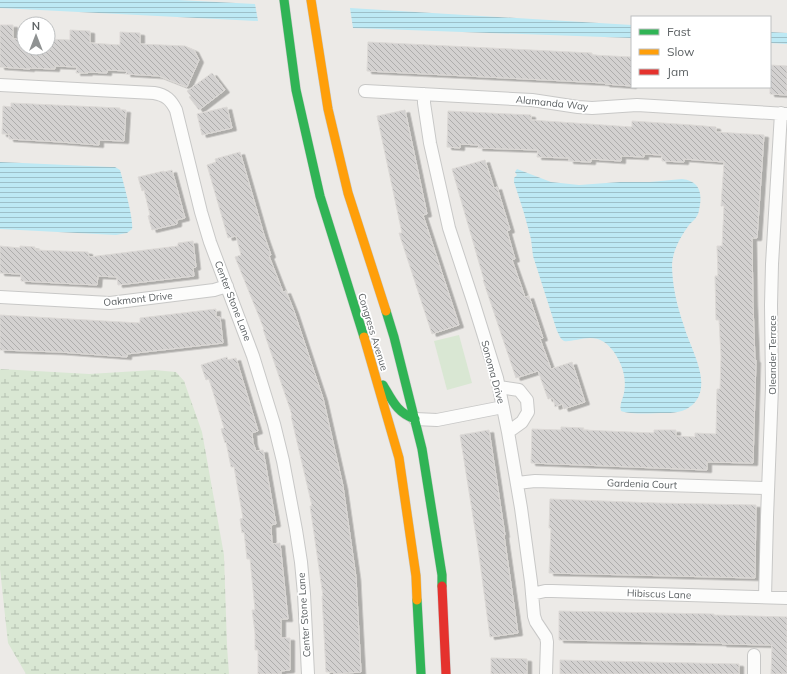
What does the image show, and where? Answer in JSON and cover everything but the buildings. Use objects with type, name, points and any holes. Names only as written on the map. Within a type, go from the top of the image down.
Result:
[{"type":"street","name":"Congress Avenue","points":[[284,0],[296,90],[320,196],[373,368],[398,458],[416,576],[421,674]]},
{"type":"street","name":"Congress Avenue","points":[[311,0],[328,109],[348,193],[394,337],[422,449],[442,575],[446,674]]},
{"type":"street","name":"Center Stone Lane","points":[[0,84],[161,94],[172,103],[176,110],[201,212],[210,242],[253,356],[274,424],[283,461],[301,562],[308,674]]},
{"type":"street","name":"Alamanda Way","points":[[365,91],[532,100],[592,108],[637,105],[784,114]]},
{"type":"street","name":"Sonoma Drive","points":[[424,94],[430,143],[447,222],[497,378],[517,483],[534,616],[536,622],[546,637],[546,674]]},
{"type":"street","name":"Oleander Terrace","points":[[765,597],[772,387],[772,264],[784,114]]},
{"type":"street","name":"Oakmont Drive","points":[[0,297],[110,303],[214,290],[227,286]]},
{"type":"street","points":[[373,368],[392,400],[400,410],[406,415],[415,419],[437,420],[503,407]]},
{"type":"street","points":[[499,388],[519,390],[527,400],[528,412],[522,422],[508,432]]},
{"type":"street","name":"Gardenia Court","points":[[517,483],[535,481],[768,488]]},
{"type":"street","name":"Hibiscus Lane","points":[[532,594],[552,591],[787,598]]},
{"type":"street","points":[[754,655],[754,674]]},
{"type":"green space","points":[[459,335],[472,383],[447,390],[434,341]]},
{"type":"green space","points":[[0,369],[89,374],[154,370],[176,372],[184,381],[202,432],[224,555],[229,674],[26,674],[8,643],[0,569]]},
{"type":"water","points":[[0,0],[178,0],[255,4],[258,21],[0,8]]},
{"type":"water","points":[[350,8],[631,25],[631,38],[353,28]]},
{"type":"water","points":[[771,32],[787,33],[787,44],[771,43]]},
{"type":"water","points":[[0,162],[115,167],[120,170],[126,191],[132,229],[127,233],[116,235],[0,229]]},
{"type":"water","points":[[517,169],[551,182],[579,185],[682,179],[692,182],[698,187],[700,205],[698,214],[680,238],[672,264],[677,303],[700,374],[700,393],[696,401],[690,407],[679,412],[670,413],[637,413],[621,411],[625,382],[619,361],[610,347],[606,343],[593,338],[564,341],[561,338],[557,331],[533,256],[531,239],[514,182],[514,178],[517,175],[515,172]]},
{"type":"traffic: fast","points":[[284,0],[296,90],[320,196],[364,337]]},
{"type":"traffic: fast","points":[[386,311],[422,449],[442,575],[442,586]]},
{"type":"traffic: fast","points":[[383,385],[399,410],[415,419]]},
{"type":"traffic: fast","points":[[417,600],[421,674]]},
{"type":"traffic: slow","points":[[311,0],[328,109],[348,193],[386,311]]},
{"type":"traffic: slow","points":[[364,337],[399,458],[416,576],[417,600]]},
{"type":"traffic: jam","points":[[442,586],[446,674]]}]
